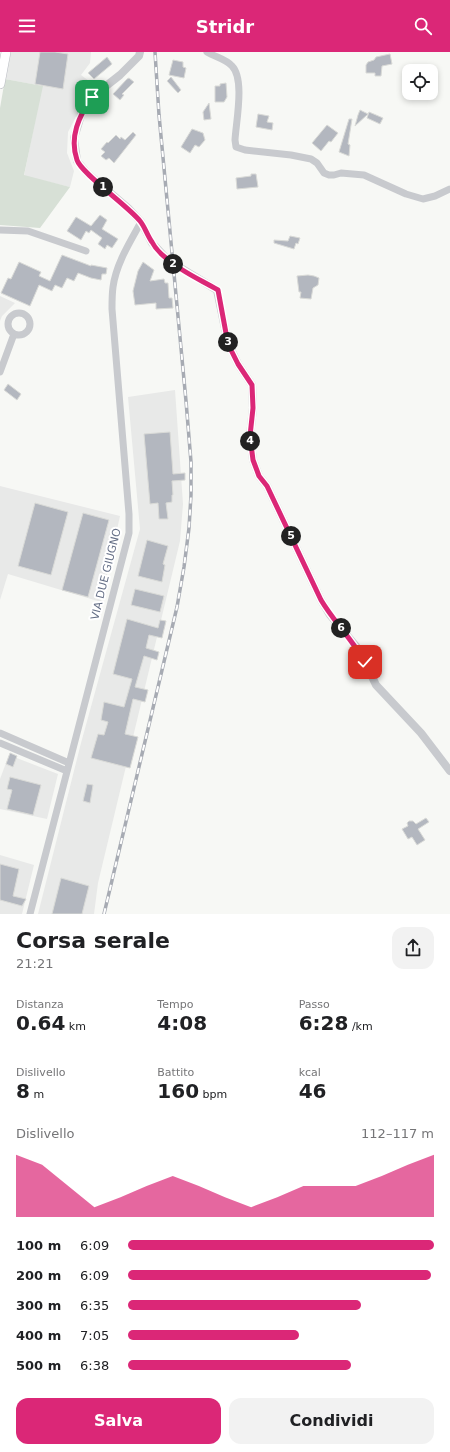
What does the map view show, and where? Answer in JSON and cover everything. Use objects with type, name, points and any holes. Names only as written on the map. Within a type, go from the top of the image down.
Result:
[{"type":"main road","points":[[0,84],[6,52]]},
{"type":"street","points":[[140,52],[139,56],[120,75],[92,97],[82,112],[74,138],[77,161],[87,173],[128,208],[141,222],[152,243],[166,258],[218,290],[228,344],[238,364],[252,385],[253,408],[250,436],[253,460],[259,476],[267,486],[321,600],[330,615],[356,646],[376,685],[421,733],[450,771]]},
{"type":"street","points":[[208,52],[229,63],[236,72],[239,89],[235,140],[236,147],[244,150],[291,155],[311,159],[329,175],[341,173],[364,174],[406,194],[423,199],[435,196],[450,189]]},
{"type":"street","name":"VIA DUE GIUGNO","points":[[30,914],[129,533],[130,514],[112,309],[113,287],[117,271],[141,222]]},
{"type":"street","points":[[0,230],[28,231],[86,251]]},
{"type":"street","points":[[0,372],[14,334]]},
{"type":"street","points":[[0,733],[69,763]]},
{"type":"street","points":[[0,743],[67,771]]},
{"type":"shaded area","points":[[11,52],[91,52],[90,63],[81,75],[93,84],[68,132],[67,153],[74,171],[70,187],[24,176],[42,86],[5,79]]},
{"type":"shaded area","points":[[5,79],[43,86],[24,175],[70,187],[40,228],[0,225],[0,108]]},
{"type":"shaded area","points":[[0,296],[15,303],[2,316],[0,321]]},
{"type":"shaded area","points":[[175,390],[183,504],[180,541],[98,883],[94,914],[38,914],[81,743],[140,529],[128,397]]},
{"type":"shaded area","points":[[0,486],[120,516],[101,602],[8,574],[0,600]]},
{"type":"shaded area","points":[[9,755],[58,774],[47,819],[0,809],[0,779]]},
{"type":"shaded area","points":[[0,855],[34,865],[22,914],[0,914]]},
{"type":"building","points":[[40,52],[68,54],[63,89],[35,84]]},
{"type":"building","points":[[390,54],[392,64],[382,66],[381,76],[375,76],[375,73],[366,73],[366,65],[368,62],[374,60],[376,57]]},
{"type":"building","points":[[107,57],[112,64],[94,79],[88,73]]},
{"type":"building","points":[[173,60],[183,62],[183,67],[186,68],[184,78],[169,75]]},
{"type":"building","points":[[171,77],[181,90],[178,93],[167,81]]},
{"type":"building","points":[[129,78],[134,82],[122,94],[124,95],[120,100],[113,94]]},
{"type":"building","points":[[226,83],[227,97],[224,102],[215,102],[215,86],[220,86],[220,84]]},
{"type":"building","points":[[209,103],[211,119],[204,120],[203,112]]},
{"type":"building","points":[[360,110],[368,114],[355,126],[358,115]]},
{"type":"building","points":[[369,112],[383,118],[380,124],[367,118]]},
{"type":"building","points":[[258,114],[269,116],[267,122],[273,123],[272,130],[256,127]]},
{"type":"building","points":[[349,119],[352,119],[348,144],[350,145],[349,156],[339,152]]},
{"type":"building","points":[[327,125],[338,133],[321,151],[312,143]]},
{"type":"building","points":[[192,129],[203,133],[205,140],[199,147],[195,145],[190,153],[181,147]]},
{"type":"building","points":[[133,132],[136,135],[114,163],[109,158],[106,160],[101,156],[105,152],[101,149],[116,135],[120,139],[121,137],[125,140]]},
{"type":"building","points":[[251,174],[256,174],[258,187],[237,189],[236,178],[251,176]]},
{"type":"building","points":[[100,215],[107,220],[102,229],[118,239],[112,248],[107,245],[105,249],[98,244],[102,238],[91,230],[89,233],[86,231],[81,240],[67,231],[76,217],[91,226]]},
{"type":"building","points":[[290,236],[300,238],[294,249],[274,243],[274,240],[288,241]]},
{"type":"building","points":[[62,255],[91,266],[107,268],[106,274],[102,274],[101,280],[78,273],[74,281],[67,278],[62,288],[55,285],[52,291],[39,285],[30,306],[1,293],[8,278],[11,279],[19,262],[41,272],[39,276],[50,281]]},
{"type":"building","points":[[143,262],[154,270],[150,281],[164,279],[165,283],[168,283],[169,298],[172,298],[173,308],[156,309],[156,303],[135,305],[133,291],[138,271]]},
{"type":"building","points":[[308,275],[319,278],[318,285],[313,288],[311,299],[300,298],[301,292],[299,292],[297,276]]},
{"type":"building","points":[[8,384],[21,394],[17,400],[4,390]]},
{"type":"building","points":[[170,432],[173,474],[185,473],[185,480],[172,481],[172,502],[166,503],[168,519],[159,519],[158,503],[150,504],[144,434]]},
{"type":"building","points":[[35,503],[68,512],[51,575],[18,566]]},
{"type":"building","points":[[83,513],[109,520],[88,597],[62,590]]},
{"type":"building","points":[[147,540],[168,546],[163,564],[165,565],[162,582],[138,576]]},
{"type":"building","points":[[135,589],[164,596],[160,612],[131,605]]},
{"type":"building","points":[[127,619],[158,628],[160,620],[166,621],[162,638],[149,635],[146,648],[159,652],[157,660],[144,656],[135,687],[148,690],[145,702],[133,699],[125,734],[138,737],[130,768],[91,758],[98,734],[104,735],[108,722],[101,720],[104,702],[124,707],[132,679],[113,674]]},
{"type":"building","points":[[10,753],[17,756],[13,767],[6,764]]},
{"type":"building","points":[[10,777],[41,785],[33,815],[7,809],[12,790],[7,789]]},
{"type":"building","points":[[87,784],[93,785],[90,803],[83,801]]},
{"type":"building","points":[[426,818],[429,822],[418,829],[425,840],[417,845],[412,837],[408,839],[402,829],[408,826],[407,823],[409,821],[413,821],[416,824]]},
{"type":"building","points":[[0,864],[19,869],[13,896],[26,899],[22,906],[0,900]]},
{"type":"building","points":[[61,878],[89,886],[82,914],[52,914]]},
{"type":"railway","points":[[104,914],[177,607],[189,528],[191,495],[191,462],[159,115],[155,52]]},
{"type":"route","points":[[92,97],[82,112],[74,138],[77,161],[87,173],[128,208],[141,222],[152,243],[166,258],[218,290],[228,344],[238,364],[252,385],[253,408],[250,436],[253,460],[259,476],[267,486],[321,600],[330,615],[356,646],[365,662]]}]
